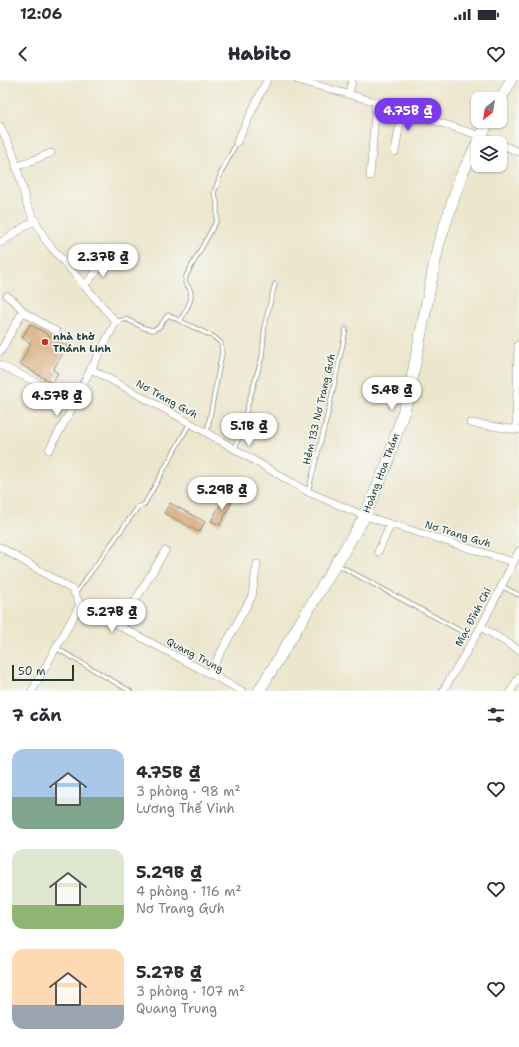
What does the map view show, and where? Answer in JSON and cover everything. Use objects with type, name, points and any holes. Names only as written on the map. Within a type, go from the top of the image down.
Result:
[{"type":"street","points":[[237,142],[267,80]]},
{"type":"street","points":[[298,80],[376,102],[481,136]]},
{"type":"street","points":[[349,94],[352,80]]},
{"type":"street","points":[[505,92],[511,80]]},
{"type":"street","points":[[370,176],[376,102]]},
{"type":"street","points":[[395,152],[402,110]]},
{"type":"street","name":"Hoàng Hoa Thám","points":[[481,136],[485,128]]},
{"type":"street","points":[[1,129],[13,154],[27,205],[46,241],[116,322],[49,450]]},
{"type":"street","points":[[507,147],[519,152]]},
{"type":"street","points":[[16,167],[51,153]]},
{"type":"street","name":"Hoàng Hoa Thám","points":[[259,691],[366,516],[387,464],[409,394],[438,246],[461,176],[471,156]]},
{"type":"street","points":[[0,243],[35,220]]},
{"type":"street","points":[[84,286],[107,259]]},
{"type":"street","points":[[7,296],[23,311],[57,332]]},
{"type":"street","points":[[0,352],[23,311]]},
{"type":"street","points":[[470,423],[517,429],[518,345]]},
{"type":"street","points":[[0,365],[67,397],[79,391]]},
{"type":"street","name":"Nơ Trang Gưh","points":[[91,369],[190,423],[308,492],[366,516],[513,562]]},
{"type":"street","points":[[378,552],[391,524]]},
{"type":"street","points":[[0,547],[73,590],[80,606],[32,691]]},
{"type":"street","points":[[120,626],[165,551]]},
{"type":"street","name":"Mạc Đĩnh Chi","points":[[443,691],[481,627],[519,551]]},
{"type":"street","points":[[209,674],[252,596],[257,564]]},
{"type":"street","name":"Quang Trung","points":[[80,606],[242,691]]},
{"type":"street","points":[[481,627],[519,650]]},
{"type":"street","points":[[511,691],[519,677]]},
{"type":"lane","points":[[180,321],[192,298],[190,288],[185,283],[186,276],[217,220],[217,202],[214,193],[220,173],[237,142]]},
{"type":"lane","points":[[235,449],[262,357],[264,323],[275,284]]},
{"type":"lane","points":[[116,322],[126,319],[144,328],[153,330],[159,327],[168,315],[214,337],[221,343],[222,353],[207,433]]},
{"type":"lane","name":"Hẻm 133 Nơ Trang Gưh","points":[[308,492],[328,413],[346,329]]},
{"type":"lane","points":[[75,594],[138,507],[144,505],[190,423]]},
{"type":"lane","points":[[336,564],[474,638]]},
{"type":"lane","points":[[501,586],[519,595]]},
{"type":"lane","points":[[56,648],[130,691]]},
{"type":"building","points":[[30,324],[67,346],[53,370],[58,373],[52,383],[20,364],[31,343],[22,338]]},
{"type":"building","points":[[225,496],[233,500],[220,525],[211,521]]},
{"type":"building","points":[[170,503],[205,522],[199,532],[164,513]]},
{"type":"place","name":"nhà thờ Thánh Linh","points":[[45,342]]}]
